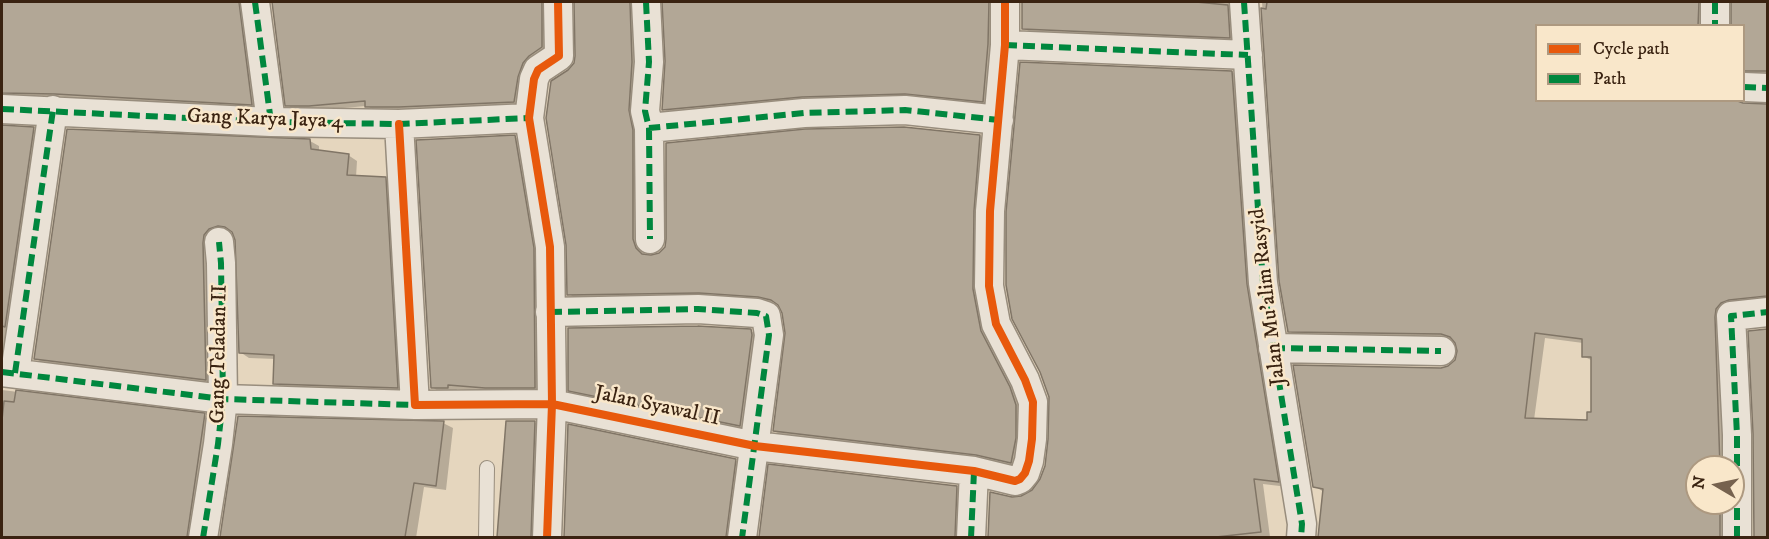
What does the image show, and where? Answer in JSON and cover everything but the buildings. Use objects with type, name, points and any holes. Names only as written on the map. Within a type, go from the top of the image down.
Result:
[{"type":"street","points":[[255,2],[272,122]]},
{"type":"street","points":[[547,537],[552,404],[550,247],[529,118],[534,79],[538,70],[559,56],[558,2]]},
{"type":"street","points":[[646,2],[649,62],[645,111],[649,129],[650,239]]},
{"type":"street","points":[[649,129],[804,113],[905,110],[999,120],[1005,45],[1005,2]]},
{"type":"street","name":"Jalan Mu'alim Rasyid","points":[[1244,2],[1263,284],[1302,524],[1301,537]]},
{"type":"street","points":[[1715,2],[1715,24]]},
{"type":"street","points":[[1005,45],[1248,55]]},
{"type":"street","points":[[1745,87],[1767,88]]},
{"type":"street","name":"Gang Karya Jaya 4","points":[[2,109],[272,122],[399,124],[529,118]]},
{"type":"street","points":[[8,373],[52,110]]},
{"type":"street","name":"Jalan Syawal II","points":[[8,373],[223,399],[415,405],[552,404],[755,446],[974,471],[1009,481],[1020,479],[1029,461],[1033,402],[1025,380],[996,324],[989,286],[990,211],[999,120]]},
{"type":"street","points":[[399,124],[415,405]]},
{"type":"street","name":"Gang Teladan II","points":[[203,537],[223,399],[219,242]]},
{"type":"street","points":[[550,312],[698,309],[757,313],[766,316],[769,335],[742,537]]},
{"type":"street","points":[[1737,537],[1737,435],[1731,316],[1767,312]]},
{"type":"street","points":[[1273,348],[1441,351]]},
{"type":"street","points":[[971,537],[974,471]]},
{"type":"lane","points":[[486,537],[487,468]]},
{"type":"marked path","points":[[255,2],[271,122]]},
{"type":"marked path","points":[[646,2],[649,62],[645,111],[649,128],[804,113],[905,110],[999,120]]},
{"type":"marked path","points":[[1244,2],[1263,283],[1302,524],[1301,538]]},
{"type":"marked path","points":[[1715,2],[1715,24]]},
{"type":"marked path","points":[[1005,45],[1248,55]]},
{"type":"marked path","points":[[1745,87],[1768,88]]},
{"type":"marked path","points":[[2,109],[271,122],[399,124],[529,118]]},
{"type":"marked path","points":[[15,373],[53,110]]},
{"type":"marked path","points":[[649,128],[650,239]]},
{"type":"marked path","points":[[203,538],[223,399],[219,242]]},
{"type":"marked path","points":[[550,312],[698,309],[757,313],[766,316],[769,335],[742,538]]},
{"type":"marked path","points":[[1737,538],[1737,435],[1731,316],[1768,312]]},
{"type":"marked path","points":[[1273,348],[1441,351]]},
{"type":"marked path","points":[[2,372],[223,399],[415,405]]},
{"type":"marked path","points":[[971,538],[974,471]]},
{"type":"cycle path","points":[[547,538],[552,404],[550,247],[529,118],[534,79],[538,70],[559,56],[558,2]]},
{"type":"cycle path","points":[[399,124],[415,405],[552,404],[755,446],[974,471],[1015,481],[1025,473],[1029,461],[1033,402],[1025,380],[996,324],[989,286],[990,211],[1005,45],[1005,2]]}]
